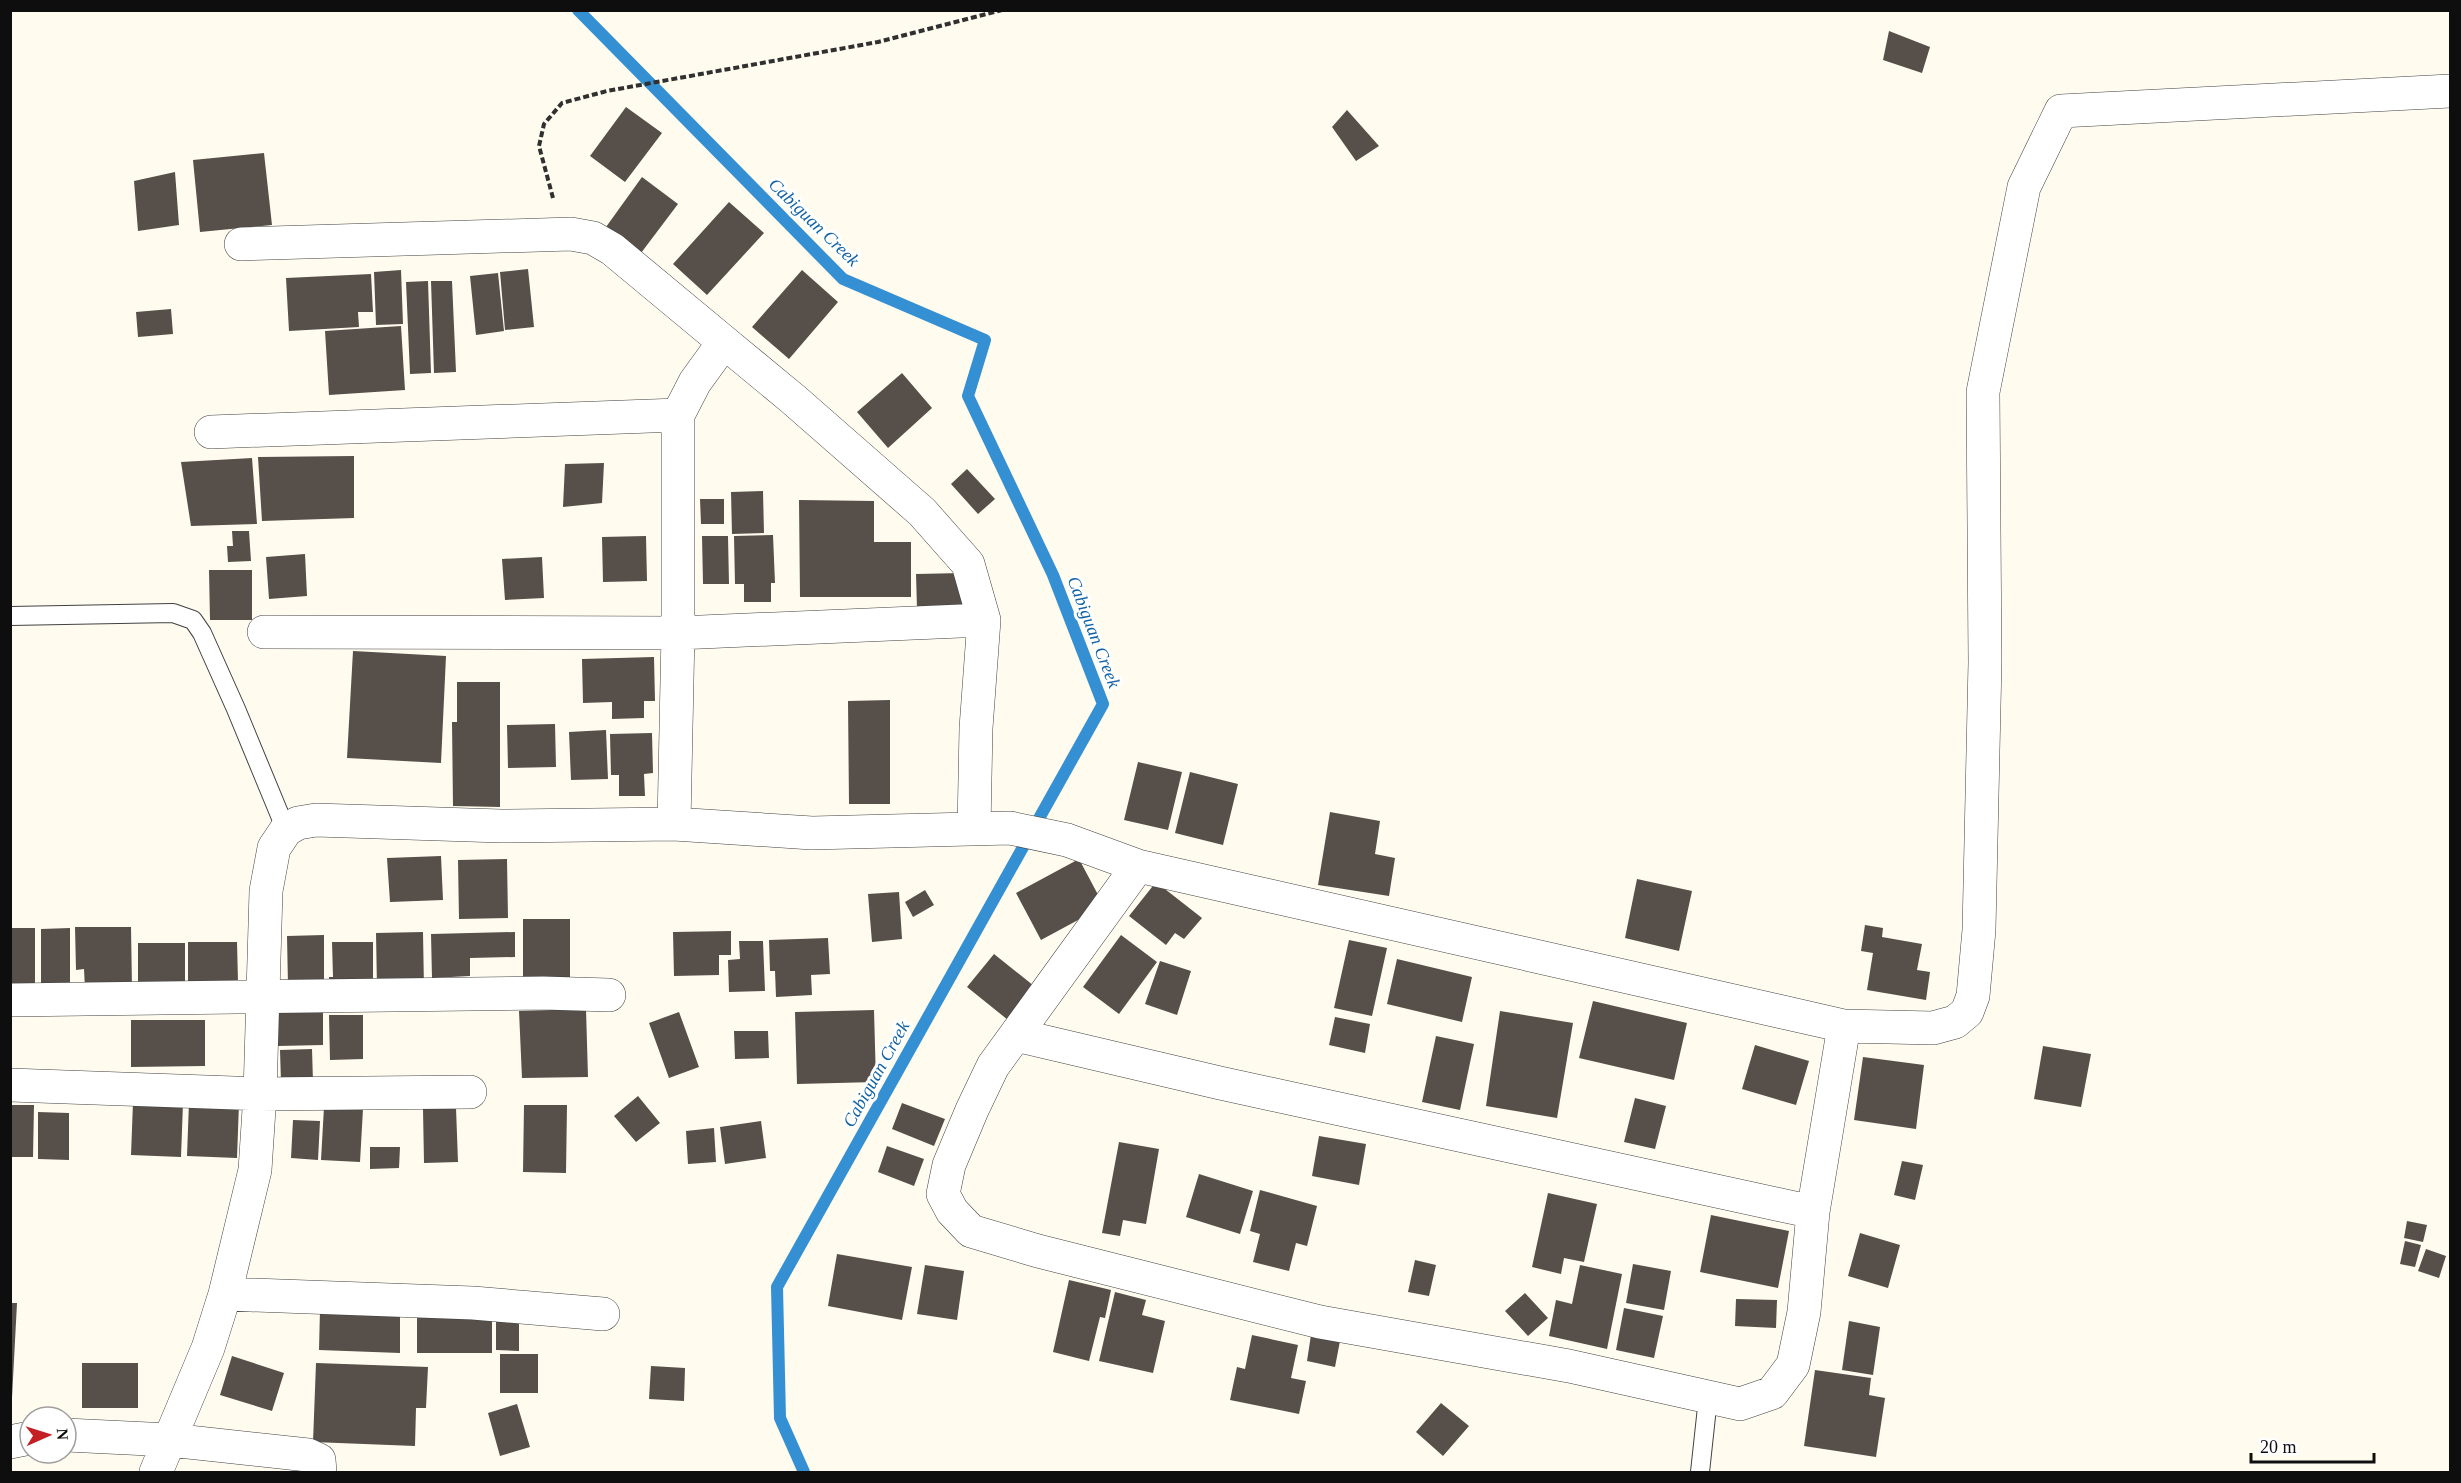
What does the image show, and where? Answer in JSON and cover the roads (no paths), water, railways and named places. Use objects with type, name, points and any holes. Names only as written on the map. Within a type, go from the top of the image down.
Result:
[{"type":"street","points":[[156,1473],[208,1348],[225,1294],[255,1170],[260,1094],[261,999],[266,891],[274,848],[286,830],[298,823],[316,820],[501,825],[674,824],[812,833],[1010,828],[1067,840],[1138,866],[1844,1026],[1933,1028],[1955,1023],[1967,1012],[1973,996],[1979,930],[1985,662],[1983,393],[2024,187],[2061,111],[2451,91]]},
{"type":"street","points":[[241,244],[571,234],[593,238],[612,249],[793,399],[922,512],[968,564],[984,620],[976,728],[974,829]]},
{"type":"street","points":[[674,824],[678,633],[678,415],[695,382],[724,342]]},
{"type":"street","points":[[211,432],[678,415]]},
{"type":"street","points":[[264,632],[678,633],[984,620]]},
{"type":"street","points":[[1138,866],[993,1066],[949,1165],[944,1194],[952,1211],[971,1230],[1038,1251],[1320,1322],[1569,1366],[1740,1404],[1772,1393],[1793,1365],[1804,1312],[1813,1212],[1844,1026]]},
{"type":"street","points":[[10,1000],[261,999],[543,993],[609,995]]},
{"type":"street","points":[[1016,1035],[1221,1083],[1813,1212]]},
{"type":"street","points":[[10,1085],[260,1094],[470,1092]]},
{"type":"street","points":[[225,1294],[473,1303],[603,1314]]},
{"type":"street","points":[[78,1436],[170,1440],[308,1455],[319,1460],[320,1473]]},
{"type":"lane","points":[[10,616],[173,613],[193,620],[202,633],[236,709],[286,830]]},
{"type":"lane","points":[[1701,1473],[1708,1398]]},
{"type":"waterway","name":"Cabiguan Creek","points":[[578,10],[843,279],[985,340],[968,396],[1053,575],[1103,704],[777,1287],[780,1418],[804,1472]]}]
